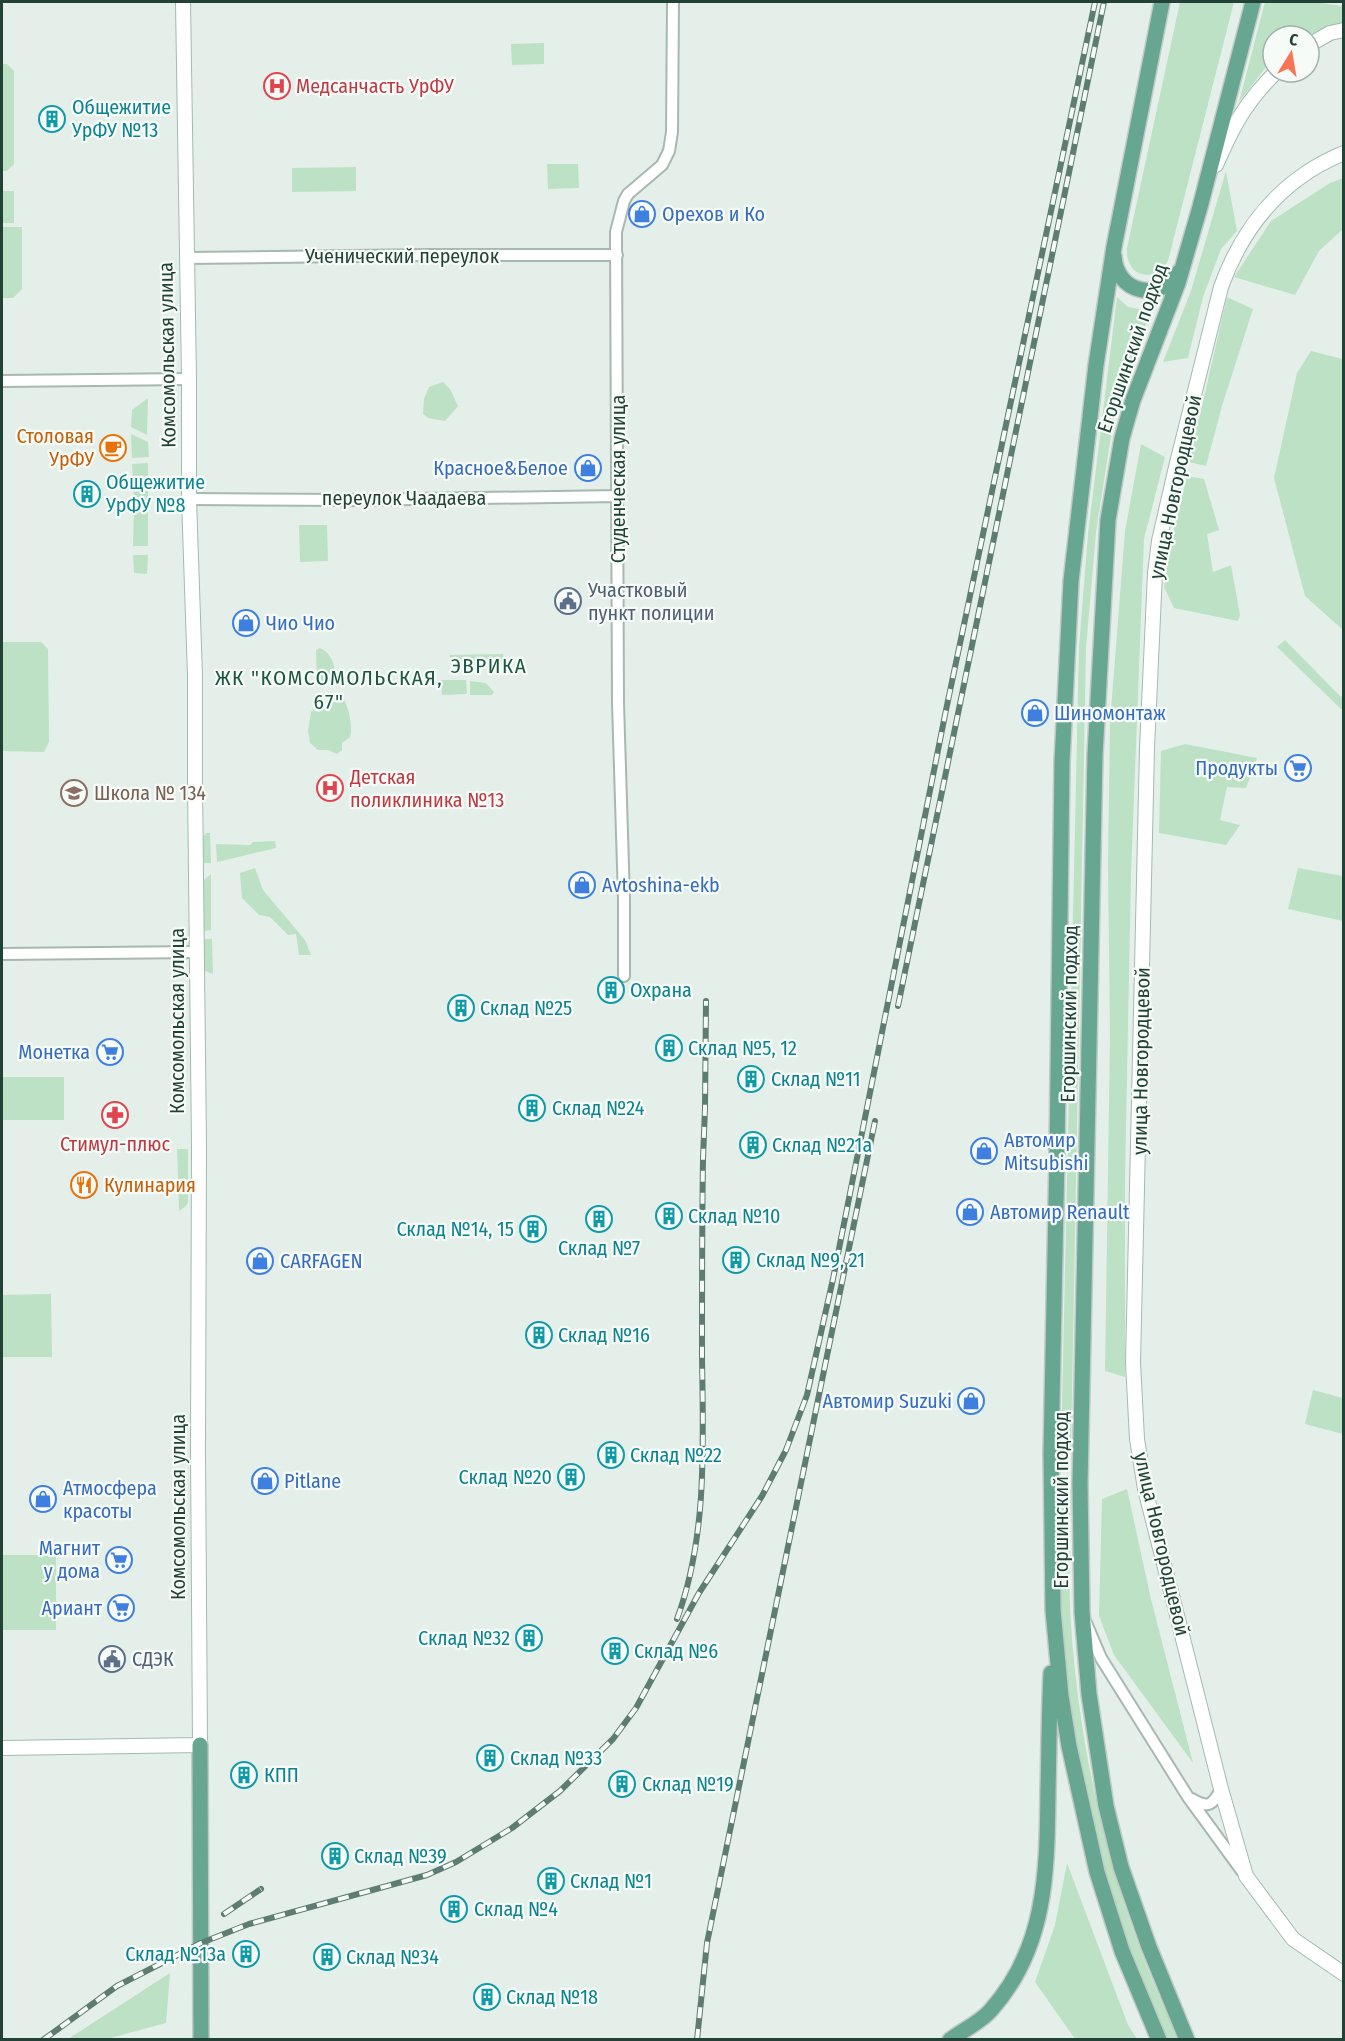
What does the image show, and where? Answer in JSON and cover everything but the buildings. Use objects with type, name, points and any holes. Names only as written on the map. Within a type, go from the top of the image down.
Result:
[{"type":"main road","name":"Егоршинский подход","points":[[1158,2038],[1122,1951],[1094,1862],[1069,1746],[1061,1696],[1053,1610],[1051,1453],[1064,697],[1071,581],[1114,247],[1162,2]]},
{"type":"main road","name":"Егоршинский подход","points":[[1185,2036],[1121,1867],[1106,1806],[1089,1694],[1082,1612],[1080,1484],[1093,812],[1108,520],[1122,438],[1133,400],[1174,296],[1200,207],[1253,2]]},
{"type":"main road","points":[[1114,247],[1114,262],[1121,276],[1127,283],[1142,290],[1156,290],[1170,284],[1184,262]]},
{"type":"main road","points":[[950,2040],[989,2013],[1006,1992],[1022,1964],[1038,1921],[1047,1852],[1053,1610]]},
{"type":"main road","name":"Комсомольская улица","points":[[200,1745],[201,2040]]},
{"type":"street","name":"Комсомольская улица","points":[[183,2],[189,499],[195,676],[198,952],[200,1745]]},
{"type":"street","name":"Студенческая улица","points":[[624,976],[618,703],[616,232],[628,194],[662,165],[669,151],[672,120],[673,2]]},
{"type":"street","points":[[1321,38],[1330,33],[1344,30]]},
{"type":"street","points":[[1200,207],[1232,128],[1250,100],[1265,84]]},
{"type":"street","name":"улица Новгородцевой","points":[[1344,153],[1312,170],[1274,198],[1243,238],[1230,262],[1221,286],[1159,541],[1154,584],[1147,758],[1133,1363],[1137,1439],[1145,1489],[1221,1789],[1246,1876],[1293,1939],[1344,1974]]},
{"type":"street","name":"Ученический переулок","points":[[186,258],[617,255]]},
{"type":"street","points":[[2,381],[189,379]]},
{"type":"street","name":"переулок Чаадаева","points":[[189,499],[352,500],[618,496]]},
{"type":"street","points":[[2,954],[198,952]]},
{"type":"street","points":[[1082,1612],[1101,1658],[1188,1797],[1246,1876]]},
{"type":"street","points":[[2,1748],[200,1745]]},
{"type":"street","points":[[1188,1797],[1201,1805],[1209,1805],[1214,1802],[1221,1789]]},
{"type":"green space","points":[[1180,2],[1234,2],[1168,261],[1155,273],[1148,275],[1135,271],[1130,265],[1127,248]]},
{"type":"green space","points":[[1265,2],[1313,2],[1343,6],[1343,24],[1321,30],[1321,24],[1261,24],[1261,73],[1239,102]]},
{"type":"green space","points":[[544,43],[544,64],[512,65],[511,44]]},
{"type":"green space","points":[[2,64],[7,64],[14,71],[14,164],[7,171],[2,171]]},
{"type":"green space","points":[[547,164],[578,164],[579,188],[548,189]]},
{"type":"green space","points":[[356,167],[356,191],[292,192],[292,168]]},
{"type":"green space","points":[[1226,171],[1237,231],[1221,249],[1203,297],[1188,358],[1163,362],[1191,291]]},
{"type":"green space","points":[[1343,178],[1343,229],[1319,251],[1295,295],[1234,277],[1271,221],[1330,183]]},
{"type":"green space","points":[[2,191],[14,191],[14,223],[2,223]]},
{"type":"green space","points":[[2,227],[22,227],[22,289],[13,298],[2,298]]},
{"type":"green space","points":[[1117,297],[1128,307],[1145,310],[1153,304],[1114,417],[1096,532],[1086,648],[1071,1450],[1061,1450],[1079,647],[1088,534]]},
{"type":"green space","points":[[1227,297],[1253,309],[1222,406],[1206,466],[1189,462]]},
{"type":"green space","points":[[1311,351],[1343,359],[1343,630],[1305,596],[1274,478],[1297,373]]},
{"type":"green space","points":[[443,382],[450,389],[458,406],[445,421],[428,418],[423,414],[424,399],[429,387]]},
{"type":"green space","points":[[148,398],[147,435],[131,427],[132,410]]},
{"type":"green space","points":[[131,434],[148,442],[149,457],[132,458]]},
{"type":"green space","points":[[1141,444],[1165,457],[1144,539],[1131,874],[1125,1181],[1125,1377],[1105,1371],[1110,1034],[1108,864],[1110,723],[1125,531]]},
{"type":"green space","points":[[148,463],[148,500],[134,500],[132,464]]},
{"type":"green space","points":[[1187,476],[1204,479],[1219,530],[1207,534],[1213,572],[1231,565],[1240,615],[1238,621],[1174,608],[1164,587],[1172,538]]},
{"type":"green space","points":[[134,507],[148,507],[148,546],[133,546]]},
{"type":"green space","points":[[299,525],[327,525],[328,561],[300,562]]},
{"type":"green space","points":[[133,555],[148,555],[147,574],[134,573]]},
{"type":"green space","points":[[1285,640],[1343,697],[1343,711],[1277,647]]},
{"type":"green space","points":[[2,642],[41,642],[48,649],[49,742],[44,752],[2,751]]},
{"type":"green space","points":[[320,648],[331,658],[334,665],[334,677],[330,681],[317,680],[316,650]]},
{"type":"green space","points":[[503,654],[504,665],[450,665],[450,655]]},
{"type":"green space","points":[[441,680],[466,680],[467,694],[442,695]]},
{"type":"green space","points":[[470,681],[486,683],[494,692],[492,695],[470,695]]},
{"type":"green space","points":[[344,700],[349,713],[350,737],[342,743],[342,750],[337,754],[328,750],[318,750],[310,743],[308,731],[311,712],[313,710],[318,712],[328,704]]},
{"type":"green space","points":[[1185,744],[1257,758],[1246,788],[1227,787],[1220,820],[1240,825],[1226,845],[1159,833],[1161,751]]},
{"type":"green space","points":[[206,833],[210,833],[211,863],[203,863],[201,840]]},
{"type":"green space","points":[[275,841],[276,848],[217,862],[216,844],[250,845],[253,842]]},
{"type":"green space","points":[[255,868],[263,890],[305,940],[311,955],[299,955],[296,934],[288,935],[270,917],[259,915],[242,898],[240,873]]},
{"type":"green space","points":[[1298,868],[1343,876],[1343,921],[1288,909]]},
{"type":"green space","points":[[211,874],[211,930],[204,931],[203,885],[204,880]]},
{"type":"green space","points":[[204,939],[212,939],[213,974],[205,971]]},
{"type":"green space","points":[[2,1077],[64,1077],[64,1120],[2,1120]]},
{"type":"green space","points":[[177,1149],[188,1149],[188,1203],[179,1211]]},
{"type":"green space","points":[[51,1294],[52,1357],[2,1357],[2,1295]]},
{"type":"green space","points":[[1313,1390],[1343,1398],[1343,1434],[1305,1424]]},
{"type":"green space","points":[[1060,1488],[1071,1489],[1069,1574],[1071,1625],[1083,1732],[1093,1785],[1105,1838],[1137,1940],[1179,2039],[1168,2039],[1139,1975],[1106,1876],[1089,1808],[1078,1755],[1062,1643]]},
{"type":"green space","points":[[1127,1489],[1151,1599],[1193,1763],[1114,1655],[1099,1616],[1102,1499]]},
{"type":"green space","points":[[2,1555],[56,1555],[56,1630],[2,1630]]},
{"type":"green space","points":[[1067,1863],[1128,2025],[1137,2039],[1075,2039],[1035,1982],[1055,1925]]},
{"type":"green space","points":[[170,1973],[166,2023],[107,2039],[68,2039]]},
{"type":"railway","points":[[43,2040],[117,1986],[201,1943],[249,1924],[427,1875],[456,1862],[512,1828],[560,1791],[613,1739],[636,1708],[699,1593],[762,1496],[786,1450],[807,1395],[833,1279],[946,710],[1095,2]]},
{"type":"railway","points":[[898,1006],[1104,2]]},
{"type":"railway","points":[[677,1619],[694,1555],[702,1488],[702,1208],[706,1001]]},
{"type":"railway","points":[[697,2040],[707,1943],[875,1121]]},
{"type":"railway","points":[[224,1914],[261,1889]]},
{"type":"place","name":"Медсанчасть УрФУ","points":[[277,86]]},
{"type":"place","name":"Общежитие УрФУ №13","points":[[52,119]]},
{"type":"place","name":"Орехов и Ко","points":[[642,214]]},
{"type":"place","name":"Столовая УрФУ","points":[[113,448]]},
{"type":"place","name":"Красное&Белое","points":[[588,468]]},
{"type":"place","name":"Общежитие УрФУ №8","points":[[87,494]]},
{"type":"place","name":"Участковый пункт полиции","points":[[568,601]]},
{"type":"place","name":"Чио Чио","points":[[246,623]]},
{"type":"place","name":"Шиномонтаж","points":[[1035,713]]},
{"type":"place","name":"Продукты","points":[[1298,768]]},
{"type":"place","name":"Детская поликлиника №13","points":[[330,788]]},
{"type":"place","name":"Школа № 134","points":[[74,793]]},
{"type":"place","name":"Avtoshina-ekb","points":[[582,885]]},
{"type":"place","name":"Охрана","points":[[611,990]]},
{"type":"place","name":"Склад №25","points":[[461,1008]]},
{"type":"place","name":"Склад №5, 12","points":[[669,1048]]},
{"type":"place","name":"Монетка","points":[[110,1052]]},
{"type":"place","name":"Склад №11","points":[[751,1079]]},
{"type":"place","name":"Склад №24","points":[[532,1108]]},
{"type":"place","name":"Стимул-плюс","points":[[115,1115]]},
{"type":"place","name":"Склад №21а","points":[[753,1145]]},
{"type":"place","name":"Автомир Mitsubishi","points":[[984,1151]]},
{"type":"place","name":"Кулинария","points":[[84,1185]]},
{"type":"place","name":"Автомир Renault","points":[[970,1212]]},
{"type":"place","name":"Склад №10","points":[[669,1216]]},
{"type":"place","name":"Склад №7","points":[[599,1219]]},
{"type":"place","name":"Склад №14, 15","points":[[533,1229]]},
{"type":"place","name":"Склад №9, 21","points":[[736,1260]]},
{"type":"place","name":"CARFAGEN","points":[[260,1261]]},
{"type":"place","name":"Склад №16","points":[[539,1335]]},
{"type":"place","name":"Автомир Suzuki","points":[[971,1401]]},
{"type":"place","name":"Склад №22","points":[[611,1455]]},
{"type":"place","name":"Склад №20","points":[[571,1477]]},
{"type":"place","name":"Pitlane","points":[[265,1481]]},
{"type":"place","name":"Атмосфера красоты","points":[[43,1499]]},
{"type":"place","name":"Магнит у дома","points":[[119,1560]]},
{"type":"place","name":"Ариант","points":[[121,1608]]},
{"type":"place","name":"Склад №32","points":[[529,1638]]},
{"type":"place","name":"Склад №6","points":[[615,1651]]},
{"type":"place","name":"СДЭК","points":[[112,1659]]},
{"type":"place","name":"Склад №33","points":[[490,1758]]},
{"type":"place","name":"КПП","points":[[244,1775]]},
{"type":"place","name":"Склад №19","points":[[622,1784]]},
{"type":"place","name":"Склад №39","points":[[335,1856]]},
{"type":"place","name":"Склад №1","points":[[551,1881]]},
{"type":"place","name":"Склад №4","points":[[454,1909]]},
{"type":"place","name":"Склад №13а","points":[[246,1954]]},
{"type":"place","name":"Склад №34","points":[[327,1957]]},
{"type":"place","name":"Склад №18","points":[[487,1997]]},
{"type":"district","name":"ЭВРИКА","points":[[489,666]]},
{"type":"district","name":"ЖК \"КОМСОМОЛЬСКАЯ, 67\"","points":[[329,690]]}]
